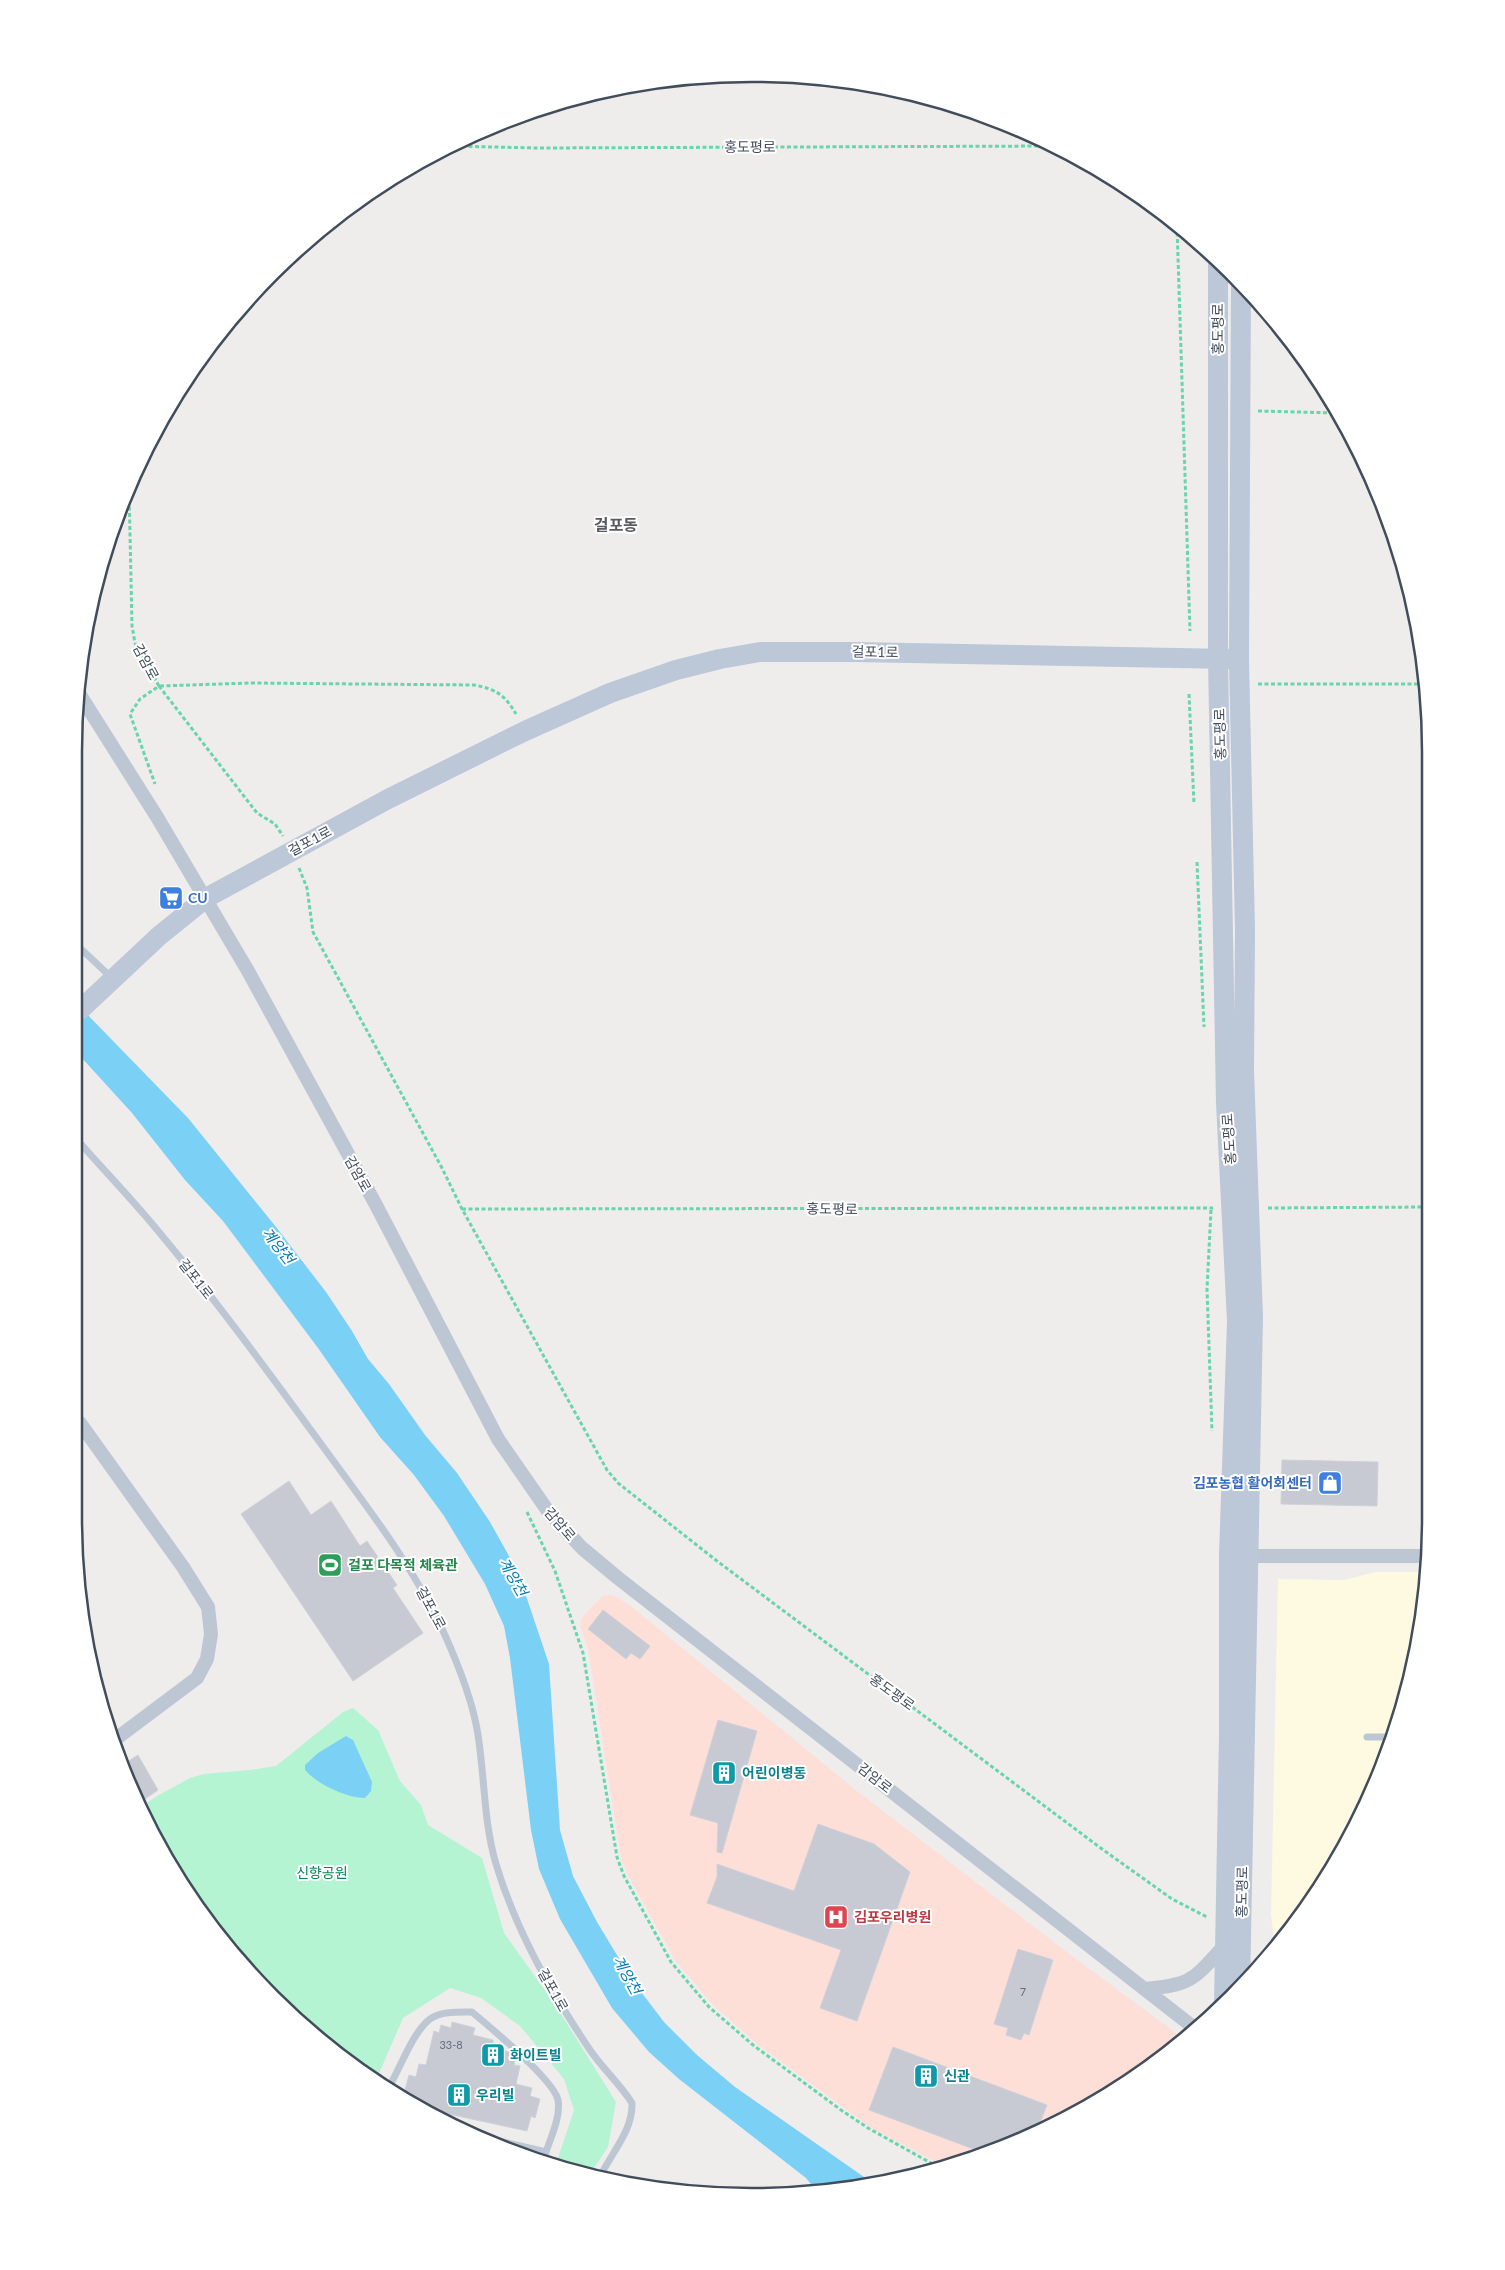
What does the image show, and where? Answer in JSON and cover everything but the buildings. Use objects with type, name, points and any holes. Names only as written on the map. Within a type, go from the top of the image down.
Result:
[{"type":"street","name":"홍도평로","points":[[1218,272],[1218,659],[1226,1102],[1241,1208],[1253,1317],[1238,1556],[1224,1993]]},
{"type":"street","name":"홍도평로","points":[[1241,295],[1239,660],[1245,930],[1241,1208]]},
{"type":"street","name":"걸포1로","points":[[82,1008],[109,982],[206,898],[388,799],[526,731],[610,693],[676,670],[720,659],[760,652],[865,652],[1239,660]]},
{"type":"street","name":"감암로","points":[[85,702],[206,898],[248,971],[376,1205],[498,1439],[550,1514],[582,1548],[618,1578],[1190,2024]]},
{"type":"street","points":[[82,1426],[184,1567],[208,1607],[211,1634],[207,1659],[197,1678],[120,1737]]},
{"type":"street","name":"홍도평로","points":[[1238,1556],[1240,1976]]},
{"type":"street","points":[[1238,1556],[1421,1556]]},
{"type":"street","points":[[1144,1989],[1185,1983],[1201,1971],[1226,1935]]},
{"type":"lane","points":[[82,950],[109,982]]},
{"type":"lane","name":"걸포1로","points":[[82,1145],[148,1218],[261,1362],[357,1494],[420,1587],[461,1672],[471,1705],[477,1730],[494,1854],[516,1921],[565,2012],[592,2053],[632,2104],[632,2114],[618,2148],[604,2171]]},
{"type":"lane","points":[[1367,1737],[1385,1737]]},
{"type":"lane","points":[[392,2082],[415,2037],[431,2018],[451,2012],[472,2012],[516,2049],[549,2084],[558,2099],[557,2117],[546,2152],[523,2147]]},
{"type":"path","name":"홍도평로","points":[[468,146],[538,148],[1036,146]]},
{"type":"path","points":[[1177,235],[1190,632]]},
{"type":"path","points":[[1240,410],[1330,413]]},
{"type":"path","name":"감암로","points":[[129,508],[132,626],[135,643],[159,686],[140,700],[130,714],[155,781],[157,818]]},
{"type":"path","points":[[159,686],[250,683],[474,685],[492,688],[508,701],[526,731]]},
{"type":"path","points":[[1240,684],[1419,684]]},
{"type":"path","name":"홍도평로","points":[[159,686],[257,813],[275,824],[292,850],[307,888],[313,932],[442,1168],[462,1209],[607,1470],[618,1482],[717,1562],[1154,1888],[1172,1900],[1206,1916],[1226,1935]]},
{"type":"path","points":[[1189,694],[1194,804]]},
{"type":"path","points":[[1197,862],[1204,1030]]},
{"type":"path","points":[[1210,1198],[1207,1289],[1212,1438]]},
{"type":"path","name":"홍도평로","points":[[462,1209],[1422,1207]]},
{"type":"path","points":[[526,1509],[555,1572],[583,1653],[612,1839],[617,1858],[631,1890],[671,1962],[709,2007],[753,2045],[868,2128],[931,2163]]},
{"type":"path","points":[[1206,1908],[1206,1926]]},
{"type":"shaded area","points":[[1375,1572],[1420,1572],[1410,1648],[1400,1691],[1387,1733],[1353,1814],[1310,1890],[1274,1937],[1271,1915],[1278,1579],[1344,1580]]},
{"type":"shaded area","name":"김포우리병원","points":[[603,1596],[615,1596],[632,1607],[857,1791],[1178,2034],[1125,2075],[1088,2098],[1009,2136],[936,2162],[870,2127],[757,2044],[710,2002],[675,1960],[629,1877],[621,1858],[588,1648],[580,1626],[581,1620]]},
{"type":"green space","name":"신향공원","points":[[353,1708],[378,1730],[400,1781],[421,1805],[428,1825],[482,1858],[504,1933],[554,2003],[616,2102],[608,2147],[594,2168],[558,2158],[574,2110],[564,2079],[520,2026],[481,1998],[450,1988],[403,2018],[379,2074],[311,2021],[249,1959],[195,1890],[172,1852],[147,1803],[190,1778],[204,1774],[276,1766],[343,1712]]},
{"type":"water","name":"계양천","points":[[82,1009],[188,1118],[276,1227],[326,1292],[368,1359],[389,1384],[425,1435],[457,1473],[490,1522],[518,1572],[549,1664],[560,1830],[573,1876],[597,1922],[632,1980],[664,2022],[697,2055],[735,2087],[865,2178],[811,2185],[806,2178],[679,2079],[649,2052],[612,2008],[560,1919],[539,1869],[531,1830],[510,1658],[504,1626],[485,1584],[444,1516],[414,1475],[380,1437],[318,1348],[223,1221],[185,1180],[132,1113],[82,1058]]},
{"type":"water","points":[[346,1736],[353,1740],[372,1782],[371,1791],[365,1798],[349,1796],[332,1789],[305,1770],[305,1765],[318,1753]]},
{"type":"place","name":"CU","points":[[171,898]]},
{"type":"place","name":"김포농협 활어회센터","points":[[1330,1483]]},
{"type":"place","name":"걸포 다목적 체육관","points":[[330,1565]]},
{"type":"place","name":"어린이병동","points":[[724,1773]]},
{"type":"place","name":"김포우리병원","points":[[836,1917]]},
{"type":"place","name":"화이트빌","points":[[493,2055]]},
{"type":"place","name":"신관","points":[[926,2076]]},
{"type":"place","name":"우리빌","points":[[459,2095]]},
{"type":"district","name":"걸포동","points":[[616,525]]}]
